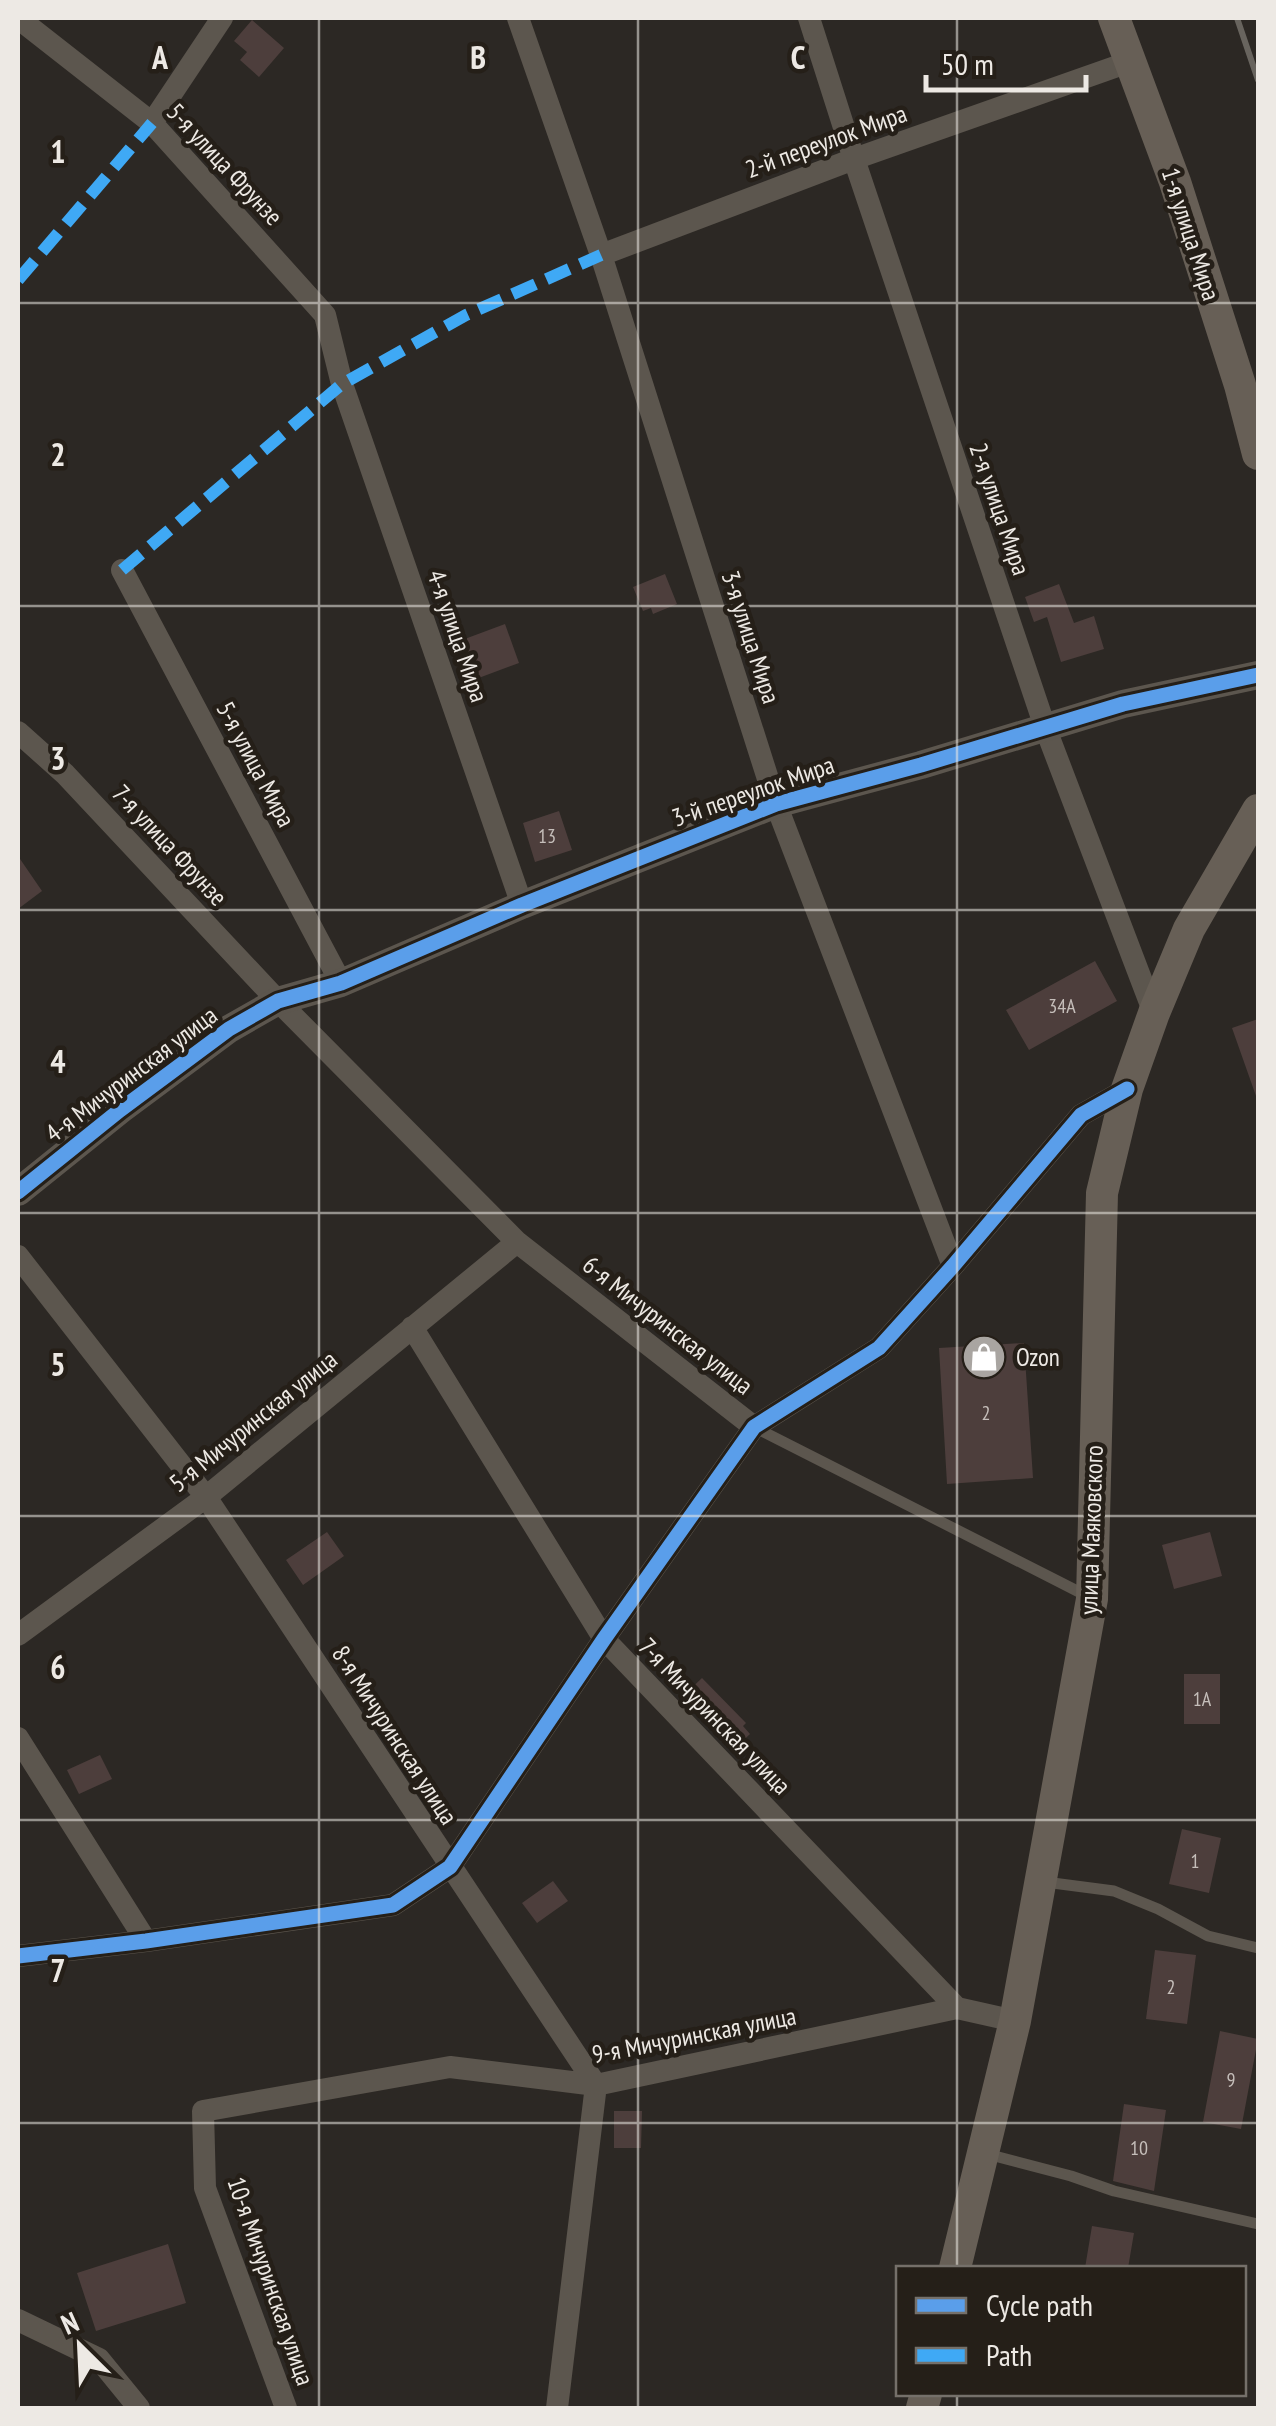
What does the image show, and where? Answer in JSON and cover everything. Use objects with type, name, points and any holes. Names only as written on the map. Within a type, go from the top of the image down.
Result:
[{"type":"main road","name":"1-я улица Мира","points":[[1114,18],[1175,182],[1258,454]]},
{"type":"main road","name":"улица Маяковского","points":[[955,2266],[1014,2021],[1092,1598],[1102,1192],[1127,1089],[1154,1013],[1189,929],[1258,811]]},
{"type":"street","name":"5-я улица Фрунзе","points":[[18,18],[152,122],[324,314],[342,384]]},
{"type":"street","points":[[152,122],[222,18]]},
{"type":"street","name":"3-я улица Мира","points":[[518,18],[600,255],[776,804],[954,1266]]},
{"type":"street","name":"2-я улица Мира","points":[[809,18],[1045,727],[1154,1013]]},
{"type":"street","name":"2-й переулок Мира","points":[[600,255],[1129,62]]},
{"type":"street","name":"4-я улица Мира","points":[[342,384],[522,905]]},
{"type":"street","name":"5-я улица Мира","points":[[122,570],[341,983]]},
{"type":"street","name":"3-й переулок Мира","points":[[278,1001],[341,983],[522,905],[776,804],[1123,704],[1258,675]]},
{"type":"street","name":"7-я улица Фрунзе","points":[[18,732],[65,774],[278,1001]]},
{"type":"street","name":"4-я Мичуринская улица","points":[[18,1192],[229,1029],[278,1001]]},
{"type":"street","name":"6-я Мичуринская улица","points":[[278,1001],[517,1242],[754,1426]]},
{"type":"street","points":[[18,1956],[392,1905],[450,1867],[754,1426],[880,1348],[1081,1115],[1127,1089]]},
{"type":"street","name":"5-я Мичуринская улица","points":[[18,1635],[206,1496],[517,1242]]},
{"type":"street","name":"8-я Мичуринская улица","points":[[18,1256],[206,1496],[596,2086]]},
{"type":"street","name":"7-я Мичуринская улица","points":[[412,1327],[604,1639],[957,2008]]},
{"type":"street","points":[[18,1738],[146,1941]]},
{"type":"street","name":"9-я Мичуринская улица","points":[[204,2111],[450,2068],[596,2086],[957,2008],[1014,2021]]},
{"type":"street","points":[[557,2408],[596,2086]]},
{"type":"street","name":"10-я Мичуринская улица","points":[[204,2111],[205,2188],[286,2408]]},
{"type":"street","points":[[18,2320],[99,2359],[139,2408]]},
{"type":"lane","name":"6-я Мичуринская улица","points":[[754,1426],[1092,1598]]},
{"type":"lane","points":[[1040,1881],[1114,1892],[1158,1908],[1208,1936],[1258,1948]]},
{"type":"lane","points":[[983,2152],[1114,2191],[1258,2224]]},
{"type":"building","points":[[252,20],[284,48],[259,77],[240,60],[247,52],[234,41]]},
{"type":"building","points":[[665,574],[677,604],[653,614],[651,608],[643,611],[633,587]]},
{"type":"building","points":[[1059,584],[1074,623],[1094,616],[1104,649],[1061,662],[1047,617],[1034,622],[1025,597]]},
{"type":"building","points":[[505,624],[519,663],[476,679],[462,640]]},
{"type":"building","points":[[559,811],[572,850],[535,862],[523,823]]},
{"type":"building","points":[[18,856],[42,891],[18,909]]},
{"type":"building","points":[[1095,961],[1117,1001],[1029,1050],[1006,1010]]},
{"type":"building","points":[[1258,1019],[1258,1095],[1256,1096],[1232,1028]]},
{"type":"building","points":[[1024,1343],[1033,1478],[947,1484],[939,1348]]},
{"type":"building","points":[[327,1532],[344,1556],[303,1585],[286,1560]]},
{"type":"building","points":[[1210,1532],[1222,1576],[1174,1589],[1162,1545]]},
{"type":"building","points":[[1184,1674],[1220,1674],[1220,1724],[1184,1724]]},
{"type":"building","points":[[702,1678],[746,1723],[743,1726],[750,1734],[732,1751],[681,1698]]},
{"type":"building","points":[[100,1755],[112,1779],[79,1794],[67,1770]]},
{"type":"building","points":[[1182,1829],[1221,1838],[1209,1893],[1169,1884]]},
{"type":"building","points":[[553,1881],[568,1901],[537,1923],[522,1903]]},
{"type":"building","points":[[1155,1950],[1196,1955],[1187,2024],[1146,2019]]},
{"type":"building","points":[[1220,2031],[1258,2039],[1241,2129],[1203,2122]]},
{"type":"building","points":[[1124,2104],[1166,2110],[1154,2191],[1113,2181]]},
{"type":"building","points":[[614,2111],[642,2111],[641,2148],[614,2148]]},
{"type":"building","points":[[1092,2226],[1134,2233],[1128,2266],[1085,2266]]},
{"type":"building","points":[[168,2244],[186,2303],[96,2331],[77,2273]]},
{"type":"railway","points":[[1237,18],[1258,80]]},
{"type":"marked path","points":[[18,280],[152,123]]},
{"type":"marked path","points":[[122,570],[342,384],[466,315],[601,255]]},
{"type":"cycle path","points":[[18,1192],[229,1029],[278,1001],[341,983],[522,905],[776,804],[1123,704],[1258,675]]},
{"type":"cycle path","points":[[18,1956],[393,1905],[450,1867],[754,1427],[879,1348],[1081,1115],[1127,1089]]},
{"type":"place","name":"Ozon","points":[[984,1357]]}]
